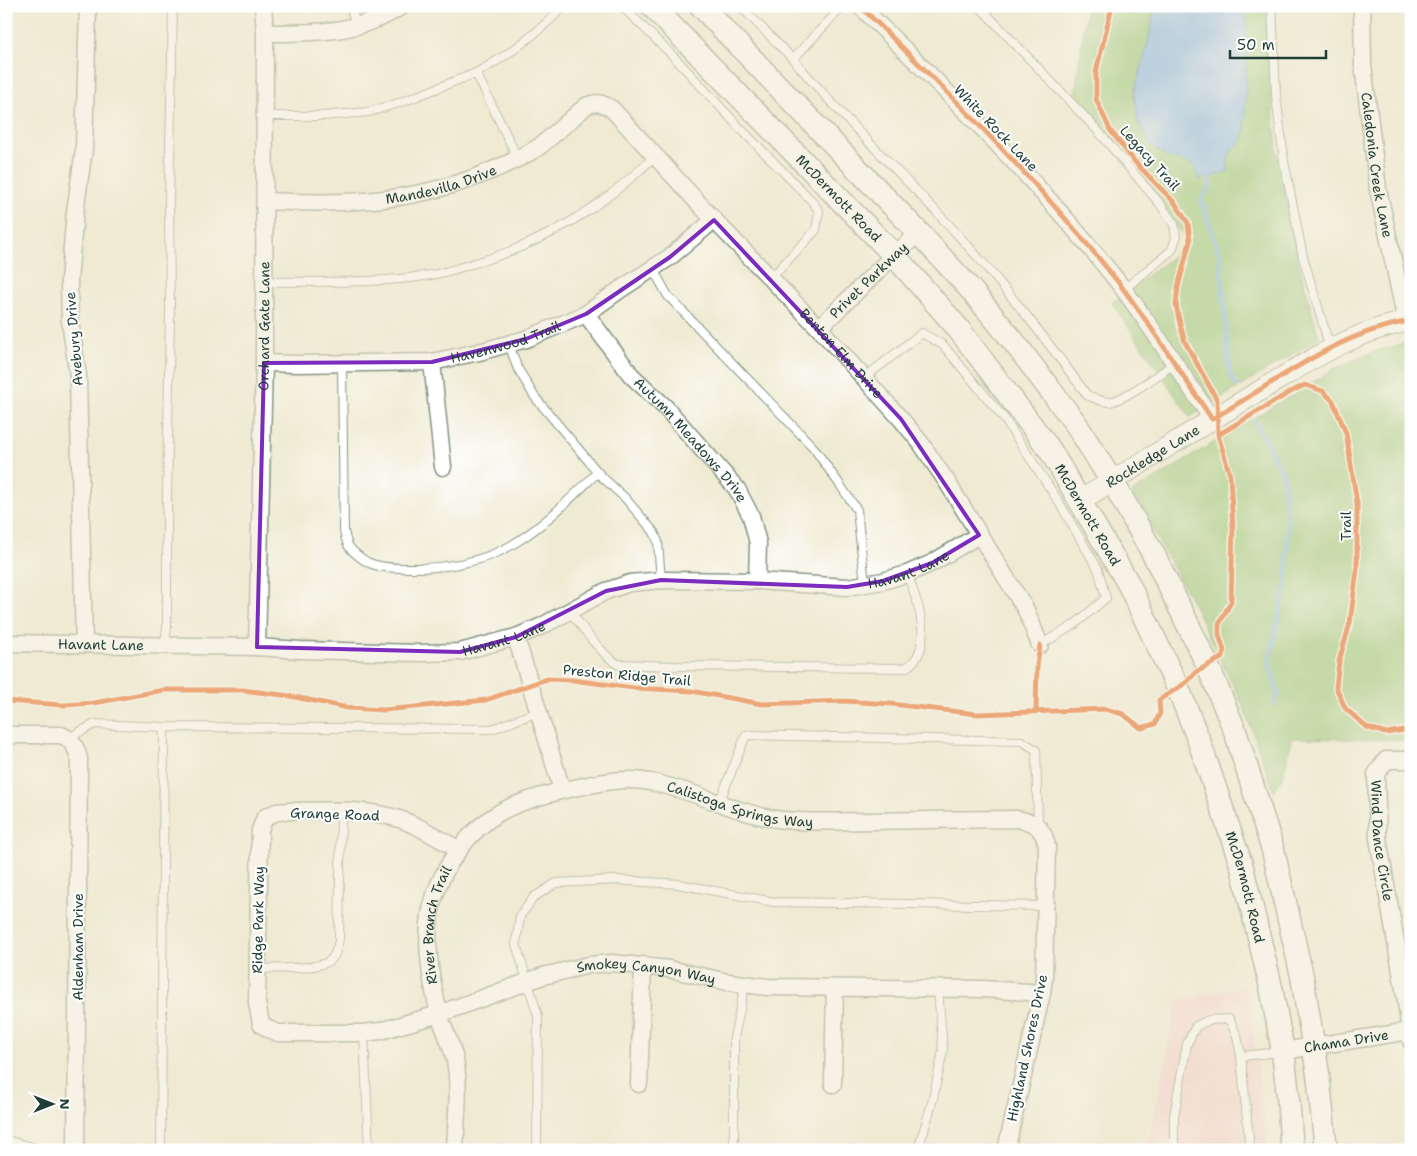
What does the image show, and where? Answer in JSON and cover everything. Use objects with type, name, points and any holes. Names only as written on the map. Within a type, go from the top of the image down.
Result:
[{"type":"main road","name":"McDermott Road","points":[[652,6],[894,255],[969,342],[1050,450],[1128,583],[1178,688],[1199,741],[1242,867],[1271,987],[1283,1052],[1292,1150]]},
{"type":"main road","points":[[702,6],[919,233],[972,291],[1014,342],[1076,424],[1155,557],[1208,666],[1235,731],[1273,850],[1302,976],[1326,1150]]},
{"type":"street","name":"Avebury Drive","points":[[84,644],[78,376],[70,321],[70,281],[75,212],[84,149],[88,6]]},
{"type":"street","name":"Orchard Gate Lane","points":[[257,647],[264,363],[265,33],[263,6]]},
{"type":"street","points":[[265,33],[325,33],[356,27],[386,16],[402,6]]},
{"type":"street","name":"White Rock Lane","points":[[860,6],[1039,189],[1123,290],[1174,364],[1220,415]]},
{"type":"street","name":"Caledonia Creek Lane","points":[[1362,6],[1363,65],[1378,189],[1408,321]]},
{"type":"street","name":"Benton Elm Drive","points":[[595,102],[612,108],[714,220],[819,328],[920,442],[1026,610],[1040,645]]},
{"type":"street","name":"Mandevilla Drive","points":[[265,201],[368,202],[416,195],[472,179],[518,159],[540,146],[586,106],[595,102]]},
{"type":"street","name":"Havenwood Trail","points":[[264,363],[432,362],[526,339],[586,314],[678,251],[714,220]]},
{"type":"street","name":"Privet Parkway","points":[[819,328],[919,233]]},
{"type":"street","name":"Autumn Meadows Drive","points":[[586,314],[631,375],[666,408],[738,489],[751,516],[758,544],[757,581]]},
{"type":"street","name":"Rockledge Lane","points":[[1081,500],[1330,348],[1371,332],[1408,321]]},
{"type":"street","points":[[432,362],[443,467]]},
{"type":"street","name":"Havant Lane","points":[[6,643],[257,647],[420,653],[460,652],[516,636],[542,626],[569,610],[614,588],[630,583],[661,580],[757,581],[846,587],[883,581],[907,574],[932,563],[979,535]]},
{"type":"street","points":[[516,636],[562,790]]},
{"type":"street","points":[[6,735],[61,735],[71,741]]},
{"type":"street","name":"Aldenham Drive","points":[[71,741],[78,751],[79,759],[76,1150]]},
{"type":"street","name":"Wind Dance Circle","points":[[1410,1036],[1406,1001],[1378,838],[1376,774],[1386,760],[1411,760]]},
{"type":"street","name":"Calistoga Springs Way","points":[[458,849],[488,821],[506,809],[562,790],[604,781],[628,780],[649,781],[762,817],[785,820],[1017,819],[1033,823],[1038,828]]},
{"type":"street","name":"Grange Road","points":[[265,817],[277,812],[288,811],[366,812],[392,816],[410,823],[458,849]]},
{"type":"street","name":"Ridge Park Way","points":[[261,1024],[257,1003],[260,830],[265,817]]},
{"type":"street","name":"Highland Shores Drive","points":[[1006,1150],[1042,993],[1047,846],[1044,836],[1038,828]]},
{"type":"street","name":"River Branch Trail","points":[[455,1150],[456,1072],[454,1056],[439,1014],[429,962],[428,939],[430,914],[440,882],[458,849]]},
{"type":"street","name":"Smokey Canyon Way","points":[[261,1024],[278,1033],[380,1032],[439,1014],[543,976],[589,965],[612,963],[669,968],[767,987],[983,989],[1042,993]]},
{"type":"street","points":[[639,1084],[643,965]]},
{"type":"street","points":[[833,1084],[835,988]]},
{"type":"street","name":"Chama Drive","points":[[1283,1052],[1410,1036]]},
{"type":"lane","points":[[165,645],[167,626],[170,321],[169,200],[173,6]]},
{"type":"lane","points":[[350,6],[356,27]]},
{"type":"lane","points":[[265,116],[322,116],[369,112],[402,102],[487,67],[544,27],[564,6]]},
{"type":"lane","points":[[622,6],[675,58],[738,126],[812,201],[819,211],[816,230],[770,279]]},
{"type":"lane","points":[[740,6],[792,58],[817,88],[946,222],[1031,320],[1087,395],[1100,401],[1111,402],[1128,394],[1174,364]]},
{"type":"lane","points":[[792,58],[843,6]]},
{"type":"lane","points":[[979,6],[1098,131],[1160,204],[1174,224],[1176,238],[1172,250],[1123,290]]},
{"type":"lane","points":[[1272,6],[1276,95],[1284,161],[1303,256],[1330,348]]},
{"type":"lane","points":[[476,73],[518,159]]},
{"type":"lane","points":[[264,282],[373,281],[432,275],[504,255],[572,223],[627,183],[655,156]]},
{"type":"lane","points":[[653,269],[668,296],[813,447],[857,510],[865,584]]},
{"type":"lane","points":[[864,378],[922,333],[943,346],[1003,417],[1057,499],[1098,569],[1106,598],[1074,625],[1040,645]]},
{"type":"lane","points":[[509,344],[517,367],[534,396],[598,472],[625,498],[654,532],[658,542],[661,580]]},
{"type":"lane","points":[[342,364],[344,531],[349,546],[367,562],[382,567],[427,568],[459,564],[508,547],[529,534],[598,472]]},
{"type":"lane","points":[[569,610],[592,640],[617,664],[905,668],[914,663],[921,651],[923,632],[918,600],[907,574]]},
{"type":"lane","points":[[71,741],[94,724],[164,727],[492,729],[538,712]]},
{"type":"lane","points":[[160,1150],[164,727]]},
{"type":"lane","points":[[719,803],[746,735],[1022,741],[1036,750],[1038,828]]},
{"type":"lane","points":[[258,969],[311,967],[330,961],[334,955],[339,940],[341,812]]},
{"type":"lane","points":[[537,1150],[538,1016],[516,944],[520,916],[534,897],[556,883],[616,880],[678,884],[774,902],[1046,906]]},
{"type":"lane","points":[[734,1150],[734,1038],[745,984]]},
{"type":"lane","points":[[918,1150],[932,1103],[942,1051],[938,989]]},
{"type":"lane","points":[[1174,1150],[1174,1116],[1187,1044],[1196,1026],[1209,1020],[1229,1019],[1237,1036],[1241,1056],[1250,1150]]},
{"type":"lane","points":[[364,1033],[369,1150]]},
{"type":"lane","points":[[1241,1056],[1283,1052]]},
{"type":"lane","points":[[6,1140],[44,1150]]},
{"type":"highlighted area","points":[[714,220],[901,419],[979,535],[932,563],[883,581],[847,587],[661,580],[606,591],[516,637],[460,652],[257,647],[264,363],[432,362],[526,339],[586,314],[670,257]]},
{"type":"shaded area","points":[[1248,986],[1267,1150],[1147,1150],[1177,1000]]},
{"type":"green space","points":[[1087,6],[1269,6],[1269,67],[1277,150],[1298,261],[1319,338],[1190,417],[1112,303],[1184,248],[1186,237],[1074,102]]},
{"type":"green space","points":[[1411,341],[1411,740],[1292,738],[1283,777],[1274,791],[1244,708],[1191,599],[1132,493],[1334,369],[1374,352]]},
{"type":"water","points":[[1155,6],[1247,6],[1245,131],[1240,144],[1232,149],[1228,157],[1228,172],[1200,180],[1193,165],[1168,157],[1152,147],[1138,123],[1134,94],[1148,43]]},
{"type":"waterway","points":[[1208,174],[1210,186],[1201,200],[1220,256],[1230,375],[1237,386]]},
{"type":"waterway","points":[[1255,421],[1283,475],[1288,525],[1286,584],[1269,662],[1278,694],[1274,705]]},
{"type":"cycle path","points":[[860,6],[994,140],[1088,245],[1143,316],[1212,419],[1332,347],[1384,327],[1411,321]]},
{"type":"cycle path","name":"Legacy Trail","points":[[6,701],[64,705],[94,703],[164,690],[243,690],[290,696],[348,708],[384,710],[486,700],[547,679],[572,680],[634,688],[691,691],[762,704],[844,701],[891,704],[977,714],[1105,709],[1123,714],[1141,728],[1155,724],[1160,713],[1159,700],[1187,682],[1196,672],[1223,657],[1224,650],[1219,635],[1219,624],[1231,602],[1233,528],[1230,475],[1218,435],[1217,400],[1185,342],[1176,305],[1178,287],[1190,241],[1188,223],[1175,203],[1135,162],[1110,130],[1096,99],[1096,72],[1112,6]]},
{"type":"cycle path","name":"Trail","points":[[1218,435],[1305,385],[1323,391],[1333,401],[1346,433],[1357,503],[1357,569],[1350,623],[1339,661],[1336,687],[1345,708],[1366,727],[1386,733],[1411,729]]},
{"type":"cycle path","points":[[1036,711],[1037,666],[1040,645]]}]
